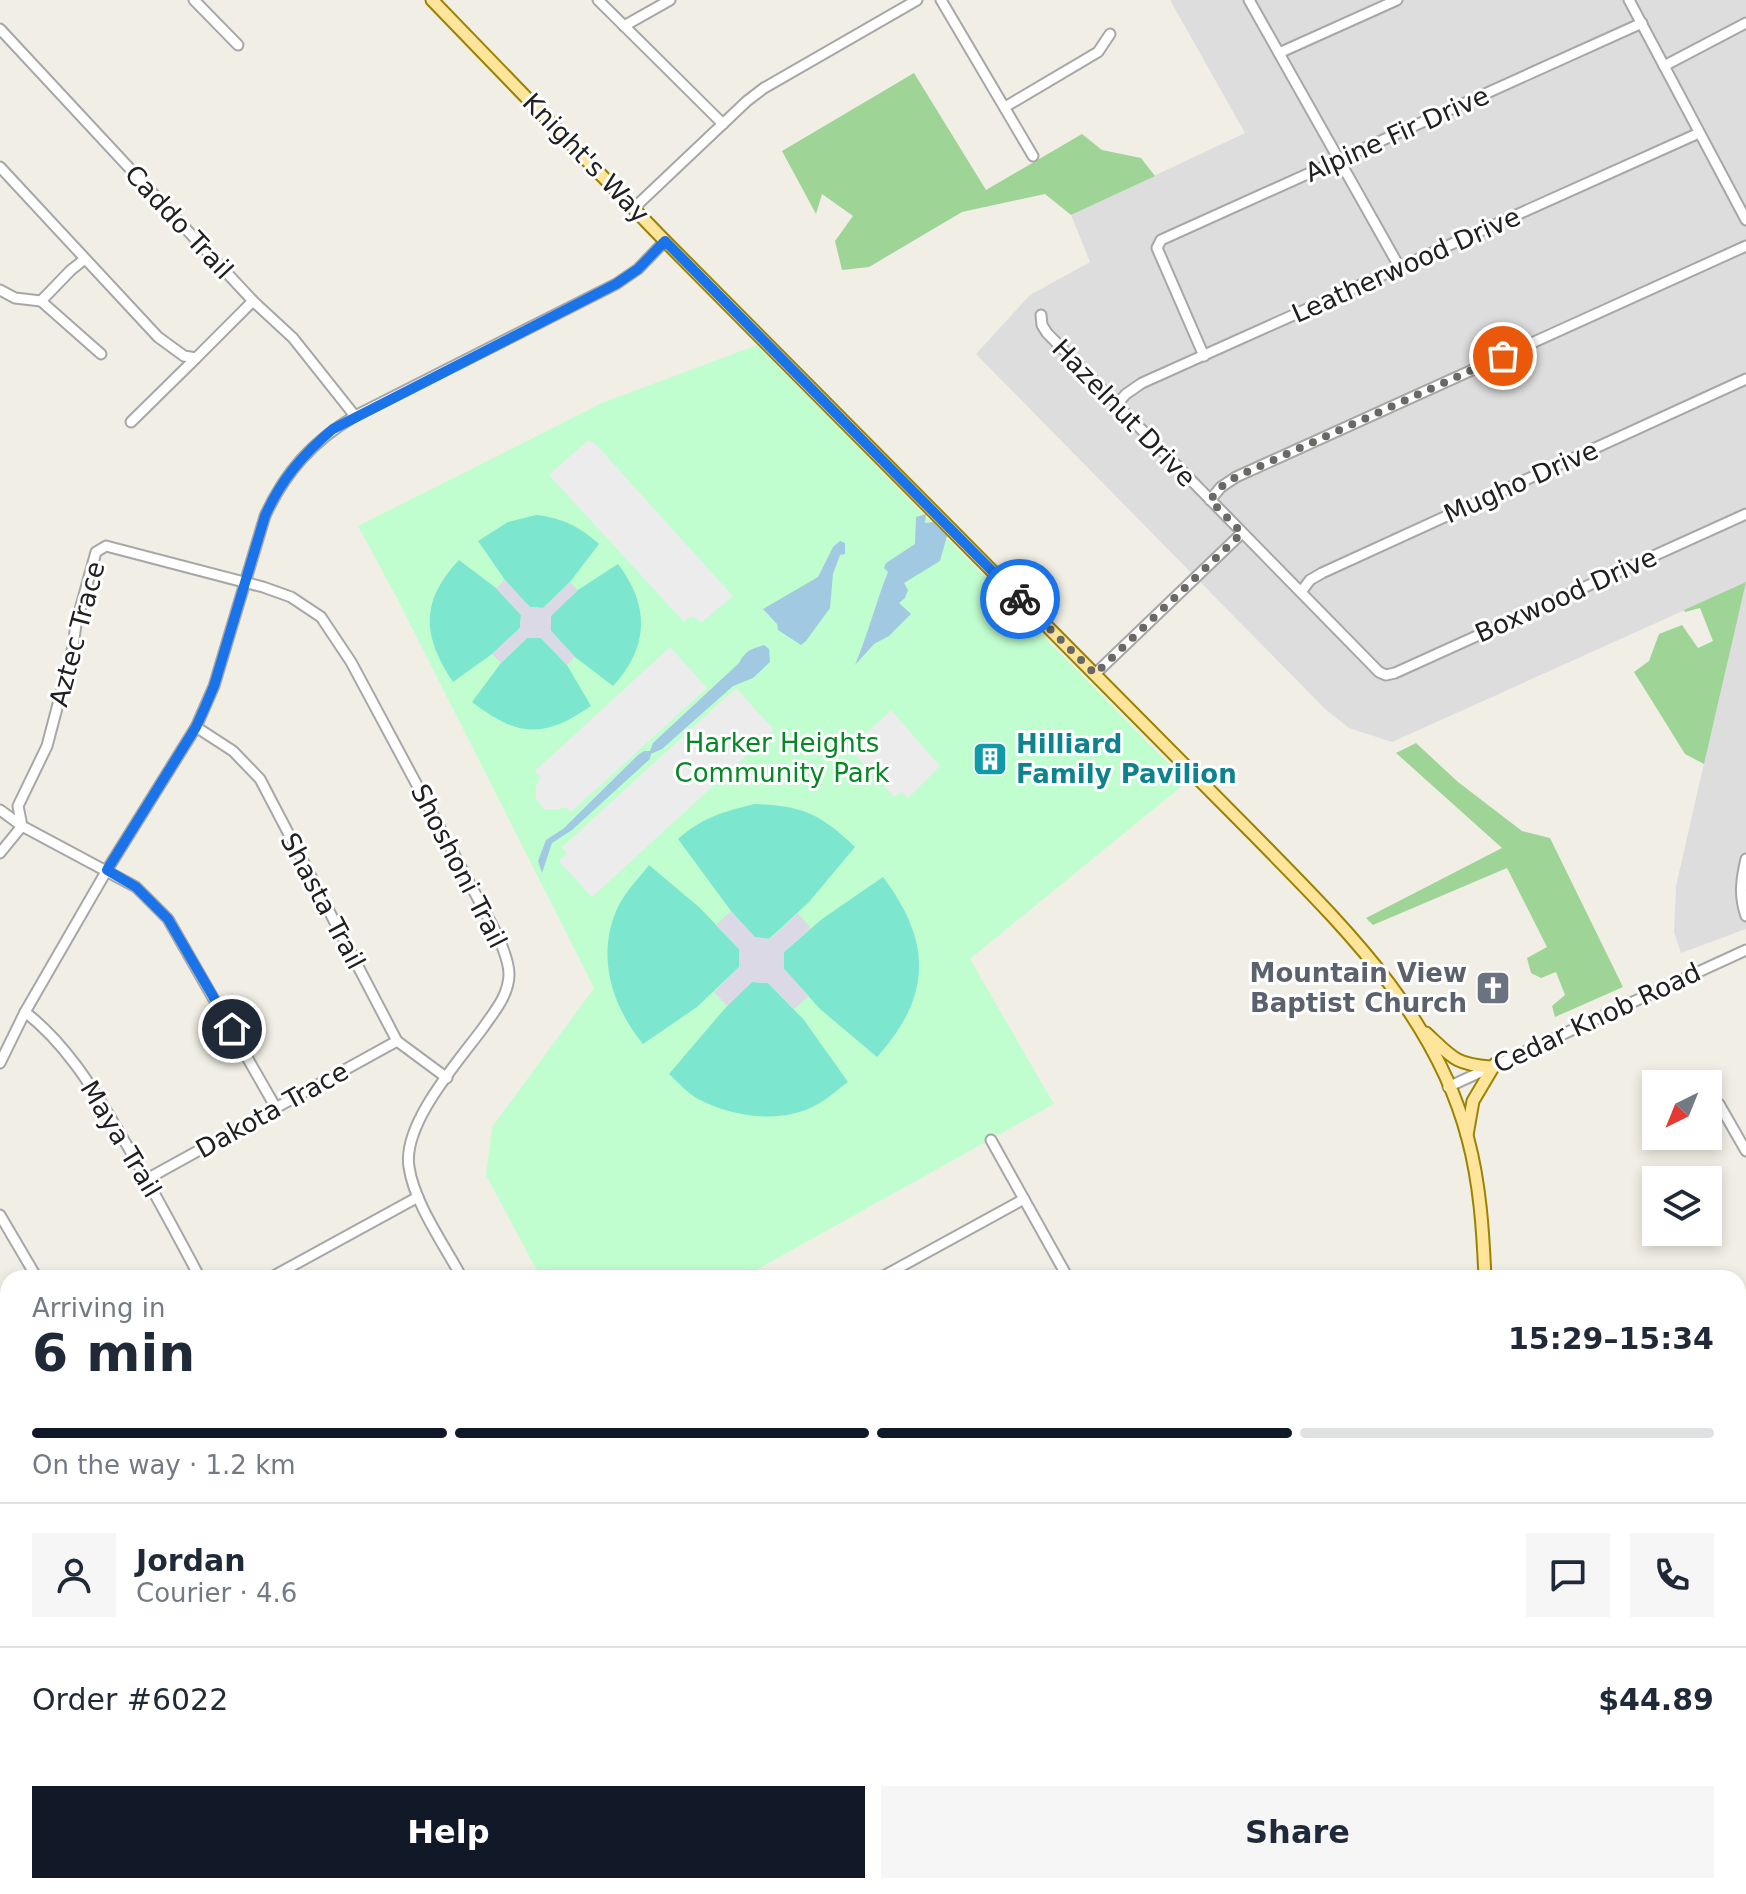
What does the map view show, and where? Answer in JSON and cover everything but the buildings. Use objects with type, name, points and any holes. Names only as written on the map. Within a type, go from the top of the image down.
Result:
[{"type":"main road","name":"Knight's Way","points":[[435,1],[665,241],[1334,917],[1386,979],[1420,1028],[1467,1136],[1479,1197],[1484,1270]]},
{"type":"main road","points":[[1420,1028],[1453,1059],[1469,1065],[1492,1066],[1473,1101],[1467,1136]]},
{"type":"street","points":[[194,0],[238,45]]},
{"type":"street","points":[[598,0],[723,124]]},
{"type":"street","points":[[624,26],[670,0]]},
{"type":"street","points":[[635,207],[764,88],[917,0]]},
{"type":"street","points":[[941,0],[1033,156]]},
{"type":"street","points":[[1249,0],[1400,268]]},
{"type":"street","points":[[1279,53],[1397,0]]},
{"type":"street","points":[[1629,0],[1746,220]]},
{"type":"street","name":"Alpine Fir Drive","points":[[1204,356],[1157,248],[1161,240],[1642,23]]},
{"type":"street","points":[[1664,66],[1746,23]]},
{"type":"street","name":"Caddo Trail","points":[[0,29],[253,301],[293,338],[355,416]]},
{"type":"street","points":[[1005,107],[1098,52],[1110,34]]},
{"type":"street","name":"Leatherwood Drive","points":[[1117,404],[1142,383],[1699,133]]},
{"type":"street","points":[[0,167],[158,337],[184,356],[196,358]]},
{"type":"street","points":[[0,1063],[25,1012],[107,870],[196,727],[214,686],[265,516],[282,484],[301,458],[315,444],[355,416],[616,284],[638,269],[665,241]]},
{"type":"street","points":[[1210,500],[1221,487],[1236,477],[1746,246]]},
{"type":"street","points":[[41,301],[85,259]]},
{"type":"street","points":[[0,290],[15,298],[41,301],[101,354]]},
{"type":"street","points":[[131,422],[253,301]]},
{"type":"street","name":"Hazelnut Drive","points":[[1041,315],[1047,333],[1379,672],[1386,675]]},
{"type":"street","name":"Mugho Drive","points":[[1301,592],[1310,580],[1322,573],[1746,379]]},
{"type":"street","name":"Boxwood Drive","points":[[1386,675],[1746,514]]},
{"type":"street","points":[[1095,674],[1242,533]]},
{"type":"street","name":"Aztec Trace","points":[[22,826],[18,806],[47,746],[96,552],[106,546],[245,583]]},
{"type":"street","name":"Shoshoni Trail","points":[[245,583],[298,601],[321,617],[333,633],[507,958],[509,974],[500,1004],[427,1107],[410,1140],[408,1166],[418,1197],[458,1270]]},
{"type":"street","name":"Shasta Trail","points":[[196,727],[233,751],[260,779],[397,1041],[447,1078]]},
{"type":"street","points":[[0,810],[22,826],[136,887],[168,919],[276,1108]]},
{"type":"street","points":[[0,853],[22,826]]},
{"type":"street","points":[[1746,859],[1741,901],[1746,916]]},
{"type":"street","name":"Cedar Knob Road","points":[[1448,1087],[1746,950]]},
{"type":"street","name":"Maya Trail","points":[[25,1012],[47,1030],[97,1096],[147,1179],[196,1270]]},
{"type":"street","name":"Dakota Trace","points":[[147,1179],[397,1041]]},
{"type":"street","points":[[1722,1109],[1746,1151]]},
{"type":"street","points":[[991,1140],[1064,1270]]},
{"type":"street","points":[[285,1270],[418,1197]]},
{"type":"street","points":[[895,1270],[1024,1199]]},
{"type":"street","points":[[0,1215],[32,1270]]},
{"type":"shaded area","points":[[1170,0],[1746,0],[1746,929],[1681,953],[1674,932],[1676,886],[1745,583],[1392,742],[1349,728],[1325,709],[976,354],[1030,295],[1090,262],[1071,215],[1245,133]]},
{"type":"shaded area","points":[[587,441],[600,449],[733,596],[702,622],[691,616],[684,622],[549,475]]},
{"type":"shaded area","points":[[926,514],[925,523],[933,522],[947,536],[940,561],[904,583],[908,590],[899,603],[911,614],[889,636],[874,644],[855,665],[888,572],[884,568],[886,563],[915,544],[916,517]]},
{"type":"shaded area","points":[[536,515],[570,524],[599,544],[570,582],[543,608],[529,607],[505,580],[478,541],[508,522]]},
{"type":"shaded area","points":[[840,541],[845,543],[845,554],[840,555],[833,574],[830,608],[801,645],[778,630],[777,624],[763,609],[818,577],[833,547]]},
{"type":"shaded area","points":[[459,560],[496,588],[521,615],[520,628],[492,654],[453,682],[435,649],[430,619],[437,590]]},
{"type":"shaded area","points":[[618,564],[636,595],[641,626],[633,656],[613,686],[575,657],[551,631],[551,615],[578,590]]},
{"type":"shaded area","points":[[505,580],[530,607],[543,608],[570,582],[578,590],[551,616],[551,631],[575,657],[567,665],[541,638],[527,638],[501,663],[492,654],[520,628],[521,615],[496,588]]},
{"type":"shaded area","points":[[527,638],[541,638],[567,665],[591,706],[559,724],[531,730],[503,722],[472,702],[501,663]]},
{"type":"shaded area","points":[[764,645],[769,649],[770,662],[753,678],[733,686],[662,749],[651,754],[650,759],[572,830],[552,843],[542,873],[538,861],[546,840],[563,829],[638,755],[650,751],[653,743],[746,653]]},
{"type":"shaded area","points":[[670,647],[707,688],[571,812],[566,807],[545,810],[536,799],[536,786],[541,778],[535,771]]},
{"type":"shaded area","points":[[736,688],[774,730],[592,897],[559,861],[567,854],[562,847]]},
{"type":"shaded area","points":[[891,710],[940,766],[908,798],[902,792],[894,797],[850,749]]},
{"type":"shaded area","points":[[755,804],[786,807],[810,814],[821,819],[855,847],[809,902],[769,939],[754,937],[678,839],[714,816]]},
{"type":"shaded area","points":[[649,865],[700,908],[739,949],[739,967],[697,1007],[643,1044],[622,1013],[615,996],[610,978],[608,941],[619,905]]},
{"type":"shaded area","points":[[883,877],[910,924],[917,946],[919,968],[916,990],[908,1012],[877,1057],[820,1009],[784,969],[784,952],[822,919]]},
{"type":"shaded area","points":[[731,911],[755,937],[770,939],[798,913],[811,928],[784,952],[784,969],[809,996],[794,1009],[768,983],[752,982],[727,1006],[714,992],[739,967],[739,949],[716,925]]},
{"type":"shaded area","points":[[752,982],[768,983],[804,1020],[848,1082],[804,1111],[758,1116],[726,1110],[698,1099],[669,1074],[727,1006]]},
{"type":"green space","points":[[914,73],[986,190],[1082,134],[1102,150],[1141,158],[1155,176],[1071,215],[1045,194],[962,212],[869,267],[842,270],[835,241],[853,216],[822,194],[816,214],[782,151]]},
{"type":"green space","name":"Harker Heights Community Park","points":[[757,345],[1187,782],[970,959],[1054,1104],[756,1270],[537,1270],[486,1175],[492,1127],[594,988],[358,526],[602,403]]},
{"type":"green space","points":[[1746,582],[1704,764],[1685,754],[1634,672],[1649,661],[1659,634],[1682,625],[1698,648],[1713,641],[1700,608],[1684,610]]},
{"type":"green space","points":[[1416,743],[1458,782],[1522,831],[1550,838],[1623,987],[1555,1017],[1552,1006],[1565,995],[1556,972],[1541,978],[1531,973],[1527,958],[1547,947],[1507,868],[1373,925],[1366,918],[1502,848],[1396,753]]},
{"type":"way so far","points":[[1020,599],[1095,674],[1242,533],[1210,500],[1221,487],[1236,477],[1503,356]]},
{"type":"place","name":"Hilliard Family Pavilion","points":[[990,759]]},
{"type":"place","name":"Mountain View Baptist Church","points":[[1493,988]]},
{"type":"route","points":[[232,1029],[168,919],[136,887],[107,870],[196,727],[214,686],[265,516],[275,494],[301,458],[333,429],[616,284],[638,269],[665,241],[1020,599]]}]
